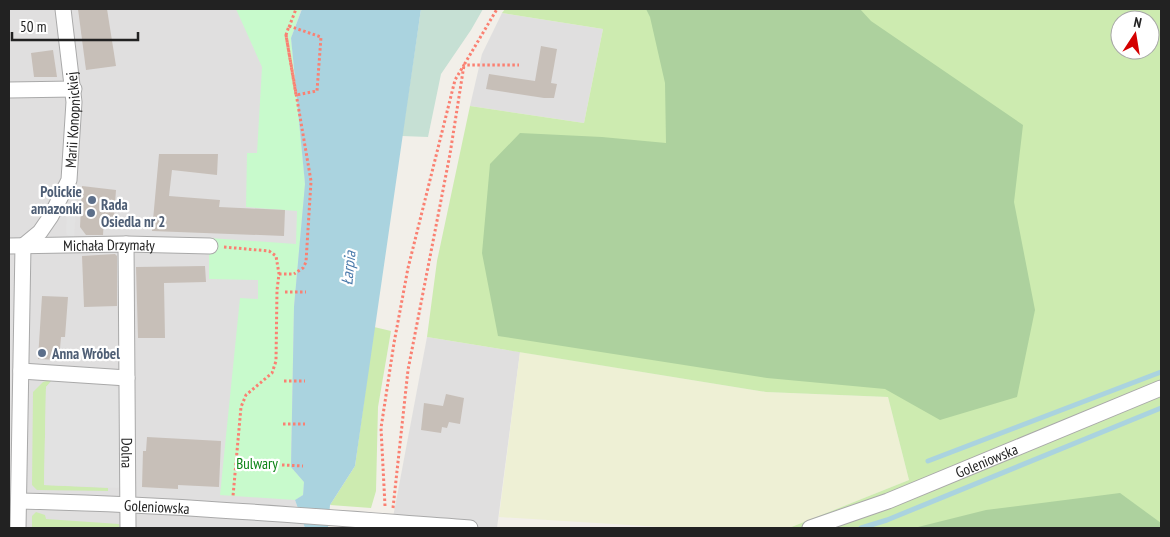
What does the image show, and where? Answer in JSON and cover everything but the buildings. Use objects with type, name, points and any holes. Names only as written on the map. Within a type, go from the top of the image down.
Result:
[{"type":"street","name":"Marii Konopnickiej","points":[[16,246],[40,232],[69,180],[74,90],[63,9]]},
{"type":"street","points":[[9,90],[74,90]]},
{"type":"street","name":"Michała Drzymały","points":[[16,246],[126,244],[210,246]]},
{"type":"street","name":"Dolna","points":[[126,244],[128,528]]},
{"type":"street","points":[[16,246],[21,371],[14,443],[19,501],[18,528]]},
{"type":"street","points":[[21,371],[127,378]]},
{"type":"street","name":"Goleniowska","points":[[810,528],[888,502],[1161,388]]},
{"type":"street","name":"Goleniowska","points":[[19,501],[127,505],[386,522]]},
{"type":"street","points":[[386,522],[470,528]]},
{"type":"path","points":[[279,274],[294,274],[303,268],[306,262],[311,181],[286,35],[296,9]]},
{"type":"path","points":[[386,522],[381,428],[408,268],[455,80],[497,9]]},
{"type":"path","points":[[289,26],[320,37],[318,91],[296,94]]},
{"type":"path","points":[[464,65],[519,65]]},
{"type":"path","points":[[394,493],[408,370],[450,154],[464,65]]},
{"type":"path","points":[[210,246],[269,251],[276,256],[279,274],[276,361],[272,373],[246,395],[240,408],[231,512]]},
{"type":"path","points":[[285,292],[306,292]]},
{"type":"path","points":[[284,381],[305,381]]},
{"type":"path","points":[[284,424],[305,424]]},
{"type":"path","points":[[282,465],[303,466]]},
{"type":"shaded area","points":[[9,9],[302,9],[291,38],[305,184],[304,482],[303,495],[295,500],[305,528],[9,528]]},
{"type":"shaded area","points":[[502,13],[603,29],[584,123],[470,106],[482,54]]},
{"type":"shaded area","points":[[71,194],[77,195],[74,237],[67,235],[66,231],[68,198]]},
{"type":"shaded area","points":[[427,337],[520,352],[497,528],[391,528]]},
{"type":"shaded area","points":[[53,379],[108,382],[119,389],[121,396],[121,488],[44,485],[46,387]]},
{"type":"green space","name":"Bulwary","points":[[236,9],[301,9],[291,38],[305,184],[294,307],[291,457],[291,467],[304,482],[303,495],[295,500],[220,495],[240,298],[258,299],[258,280],[209,279],[209,238],[296,244],[297,211],[246,207],[247,153],[257,153],[262,67]]},
{"type":"green space","points":[[421,9],[483,9],[441,74],[428,137],[402,136]]},
{"type":"green space","points":[[505,9],[1161,9],[1161,528],[789,528],[909,480],[888,397],[766,392],[427,337],[437,261],[470,106],[584,123],[603,29],[502,13]]},
{"type":"green space","points":[[646,9],[860,9],[871,21],[1023,125],[1014,202],[1035,310],[1017,397],[940,420],[885,389],[767,378],[498,336],[482,253],[490,164],[520,133],[602,137],[666,143],[665,83],[650,17]]},
{"type":"green space","points":[[374,327],[391,331],[378,407],[376,491],[371,508],[330,505],[355,466]]},
{"type":"green space","points":[[520,352],[766,392],[888,397],[909,480],[789,528],[677,528],[499,517]]},
{"type":"green space","points":[[53,379],[46,387],[44,485],[108,488],[108,491],[37,490],[32,485],[33,392],[43,382]]},
{"type":"green space","points":[[1120,493],[1161,523],[1161,528],[914,528],[986,510]]},
{"type":"green space","points":[[36,512],[45,515],[46,519],[119,524],[120,528],[32,528],[32,516]]},
{"type":"water","name":"Łarpia","points":[[302,9],[421,9],[355,466],[330,505],[328,528],[305,528],[295,500],[303,495],[304,482],[291,467],[294,307],[305,184],[291,38]]},
{"type":"waterway","points":[[928,461],[1161,372]]},
{"type":"waterway","points":[[861,528],[887,520],[1161,408]]},
{"type":"place","name":"Polickie amazonki","points":[[92,200]]},
{"type":"place","name":"Rada Osiedla nr 2","points":[[91,213]]},
{"type":"place","name":"Anna Wróbel","points":[[42,353]]}]
